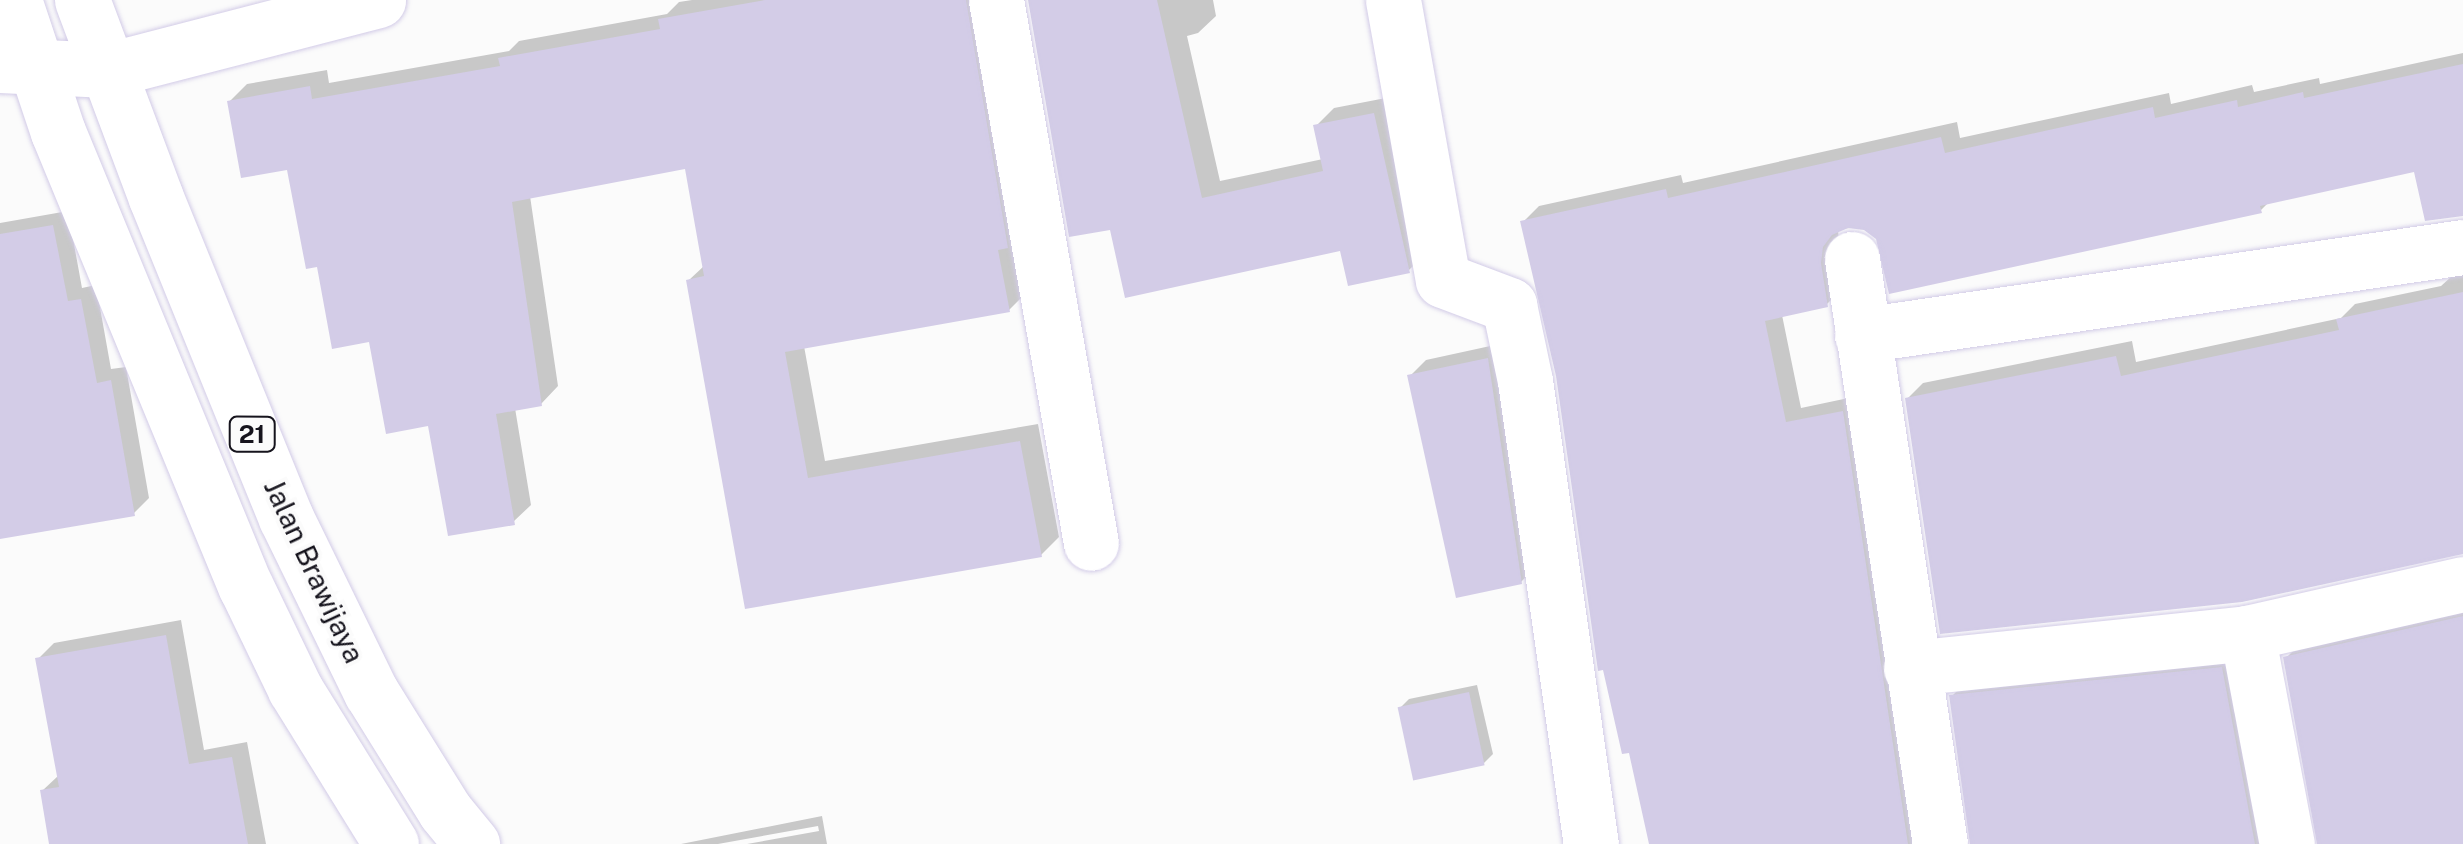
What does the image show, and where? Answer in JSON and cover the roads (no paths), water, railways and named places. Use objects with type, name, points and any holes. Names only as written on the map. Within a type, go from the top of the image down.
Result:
[{"type":"main road","name":"21","points":[[14,0],[19,67],[136,326],[246,587],[295,689],[390,844]]},
{"type":"main road","name":"Jalan Brawijaya","points":[[82,0],[286,518],[371,692],[446,811],[472,844]]},
{"type":"main road","points":[[19,67],[108,70],[378,0]]},
{"type":"main road","points":[[996,0],[1091,542]]},
{"type":"main road","points":[[1393,0],[1442,280],[1509,305],[1528,401],[1590,844]]},
{"type":"main road","points":[[1862,335],[2463,247]]},
{"type":"main road","points":[[1852,258],[1940,844]]},
{"type":"main road","points":[[1911,668],[2246,633],[2463,584]]},
{"type":"main road","points":[[2246,633],[2286,844]]}]
